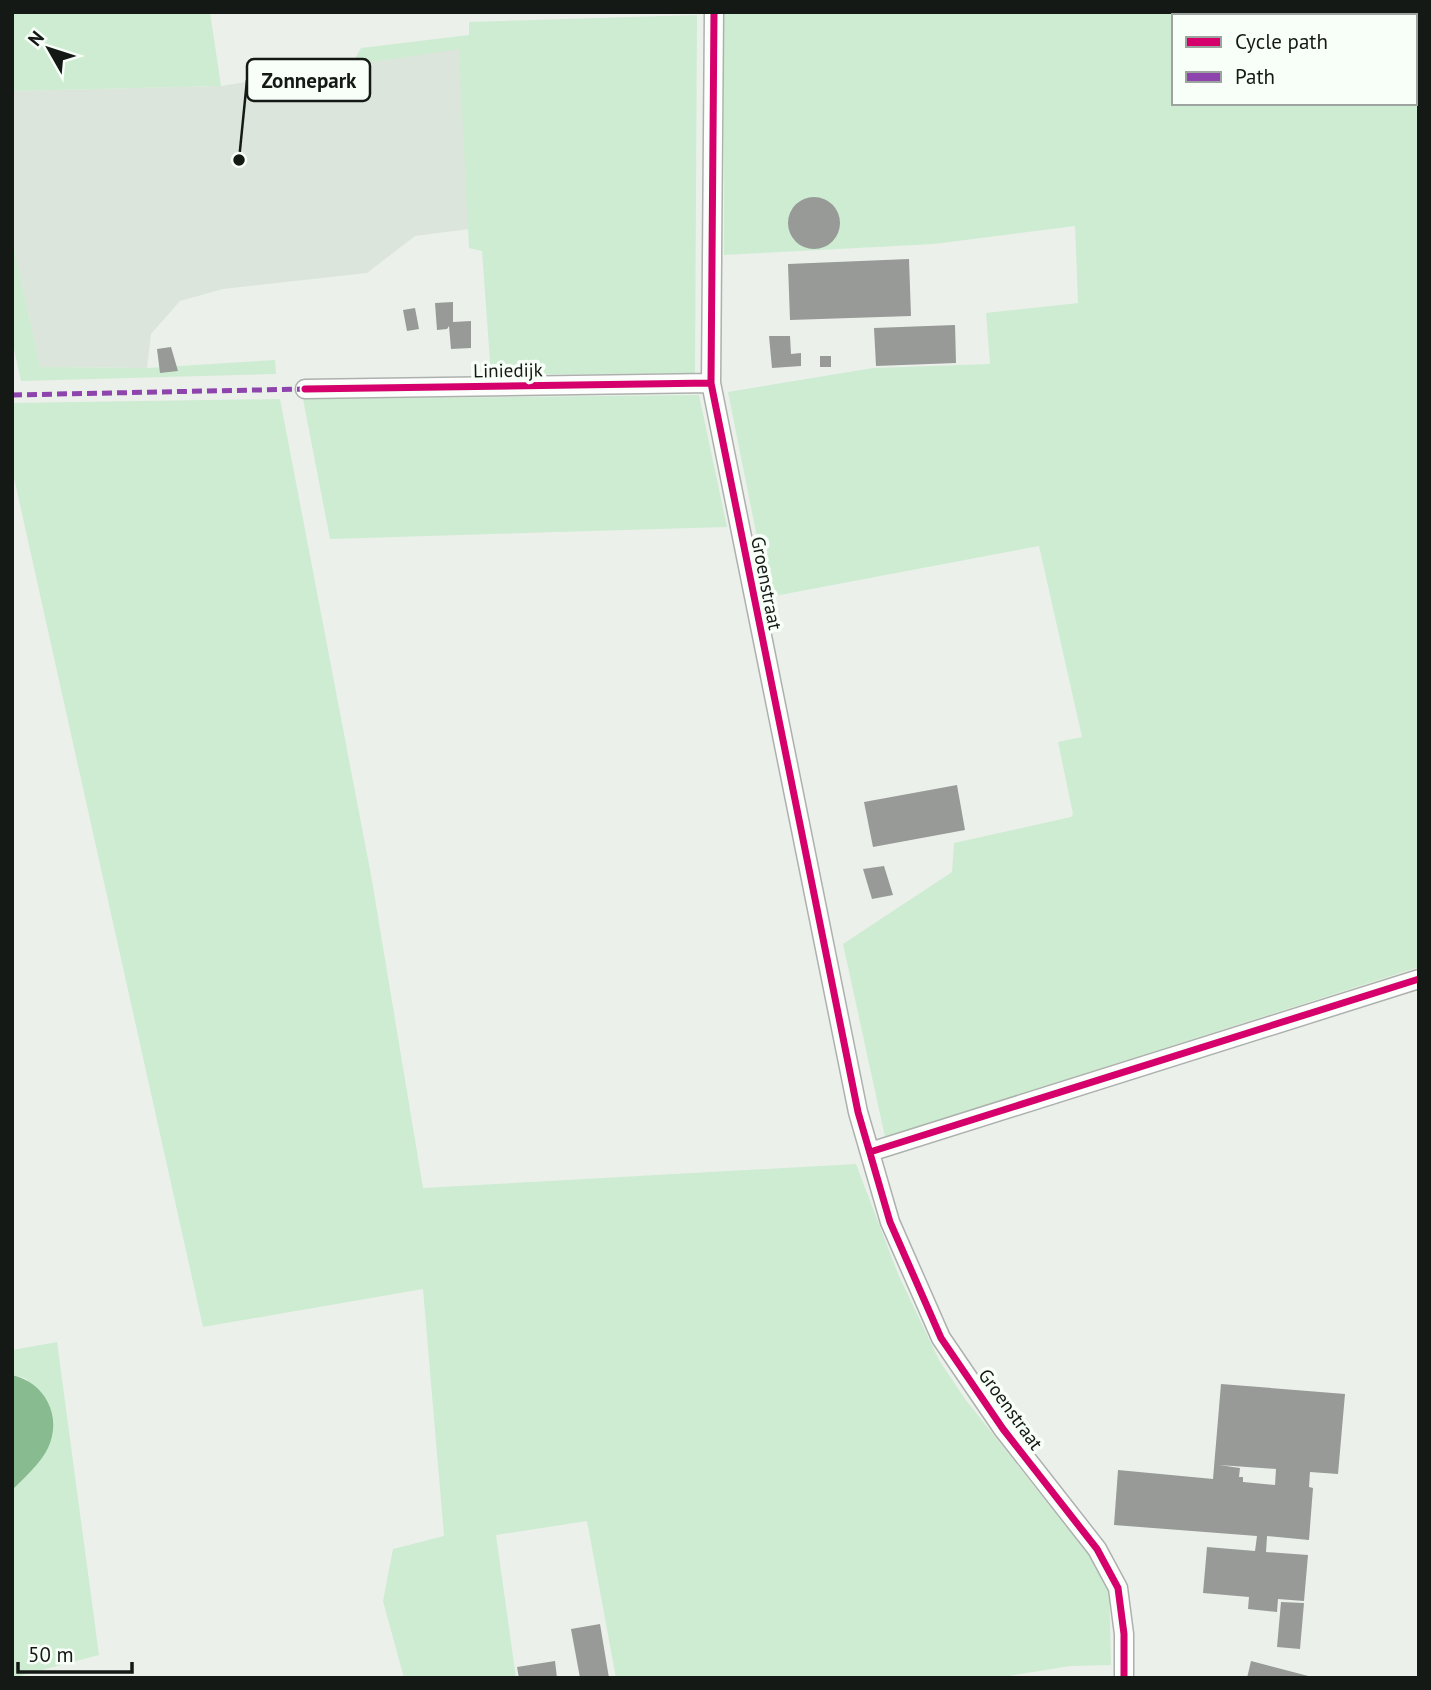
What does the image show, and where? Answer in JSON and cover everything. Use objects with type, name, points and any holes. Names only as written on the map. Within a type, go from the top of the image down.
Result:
[{"type":"street","name":"Groenstraat","points":[[714,12],[711,383],[858,1112],[890,1222],[941,1338],[1003,1429],[1097,1549],[1118,1588],[1124,1633],[1124,1678]]},
{"type":"street","name":"Liniedijk","points":[[305,389],[711,383]]},
{"type":"street","points":[[870,1152],[1419,979]]},
{"type":"shaded area","points":[[12,12],[210,12],[221,86],[12,91]]},
{"type":"shaded area","points":[[724,12],[1419,12],[1419,967],[885,1137],[843,944],[952,872],[954,843],[1071,817],[1073,814],[1058,742],[1082,737],[1039,546],[769,597],[728,392],[873,368],[990,364],[986,313],[1078,303],[1075,226],[934,244],[724,255]]},
{"type":"shaded area","points":[[697,15],[695,373],[491,375],[482,251],[469,248],[459,49],[351,65],[361,48],[469,35],[469,22]]},
{"type":"shaded area","points":[[459,48],[470,229],[415,236],[367,273],[223,289],[180,301],[151,334],[147,368],[40,367],[12,239],[12,91],[221,86]]},
{"type":"shaded area","points":[[12,239],[40,367],[147,368],[275,360],[276,374],[21,381],[12,340]]},
{"type":"shaded area","points":[[699,395],[727,527],[330,539],[303,399]]},
{"type":"shaded area","points":[[280,399],[371,875],[423,1188],[856,1164],[898,1274],[939,1360],[965,1399],[1088,1554],[1109,1588],[1111,1665],[1070,1666],[996,1678],[616,1678],[587,1521],[496,1535],[516,1678],[404,1678],[383,1601],[393,1549],[444,1536],[423,1289],[203,1327],[12,469],[12,403]]},
{"type":"shaded area","points":[[57,1342],[99,1655],[12,1678],[12,1490],[41,1459],[51,1437],[47,1400],[25,1378],[12,1375],[12,1350]]},
{"type":"shaded area","points":[[12,1375],[34,1385],[42,1393],[52,1413],[53,1424],[52,1436],[45,1454],[12,1490]]},
{"type":"building","points":[[814,197],[833,204],[840,223],[833,242],[814,249],[795,242],[788,223],[795,204]]},
{"type":"building","points":[[909,259],[911,316],[790,320],[788,264]]},
{"type":"building","points":[[453,302],[453,322],[471,321],[471,348],[451,349],[449,326],[447,329],[437,330],[435,303]]},
{"type":"building","points":[[415,308],[419,329],[407,331],[403,310]]},
{"type":"building","points":[[955,325],[956,363],[876,366],[874,328]]},
{"type":"building","points":[[769,336],[790,336],[791,354],[801,353],[801,366],[772,368]]},
{"type":"building","points":[[171,347],[178,371],[160,373],[157,349]]},
{"type":"building","points":[[820,356],[831,356],[831,367],[820,367]]},
{"type":"building","points":[[957,785],[965,830],[873,847],[864,802]]},
{"type":"building","points":[[884,866],[893,895],[872,899],[863,869]]},
{"type":"building","points":[[1221,1384],[1345,1394],[1338,1474],[1310,1472],[1309,1487],[1313,1488],[1309,1540],[1267,1536],[1266,1552],[1308,1555],[1304,1601],[1278,1599],[1277,1612],[1248,1609],[1249,1597],[1203,1593],[1207,1547],[1255,1551],[1257,1536],[1114,1525],[1118,1470],[1213,1479]],"holes":[[[1219,1465],[1276,1469],[1275,1485],[1243,1482],[1243,1477],[1239,1477],[1240,1468]]]},
{"type":"building","points":[[1281,1602],[1304,1603],[1300,1649],[1277,1647]]},
{"type":"building","points":[[600,1624],[609,1678],[580,1678],[571,1629]]},
{"type":"building","points":[[555,1661],[557,1678],[519,1678],[517,1667]]},
{"type":"building","points":[[1251,1661],[1312,1677],[1312,1678],[1247,1678]]},
{"type":"marked path","points":[[12,395],[305,389]]},
{"type":"cycle path","points":[[714,12],[711,383],[858,1112],[890,1222],[941,1338],[1003,1429],[1097,1549],[1118,1588],[1124,1634],[1124,1678]]},
{"type":"cycle path","points":[[305,389],[711,383]]},
{"type":"cycle path","points":[[870,1152],[1419,979]]},
{"type":"place","name":"Zonnepark","points":[[239,160]]}]
